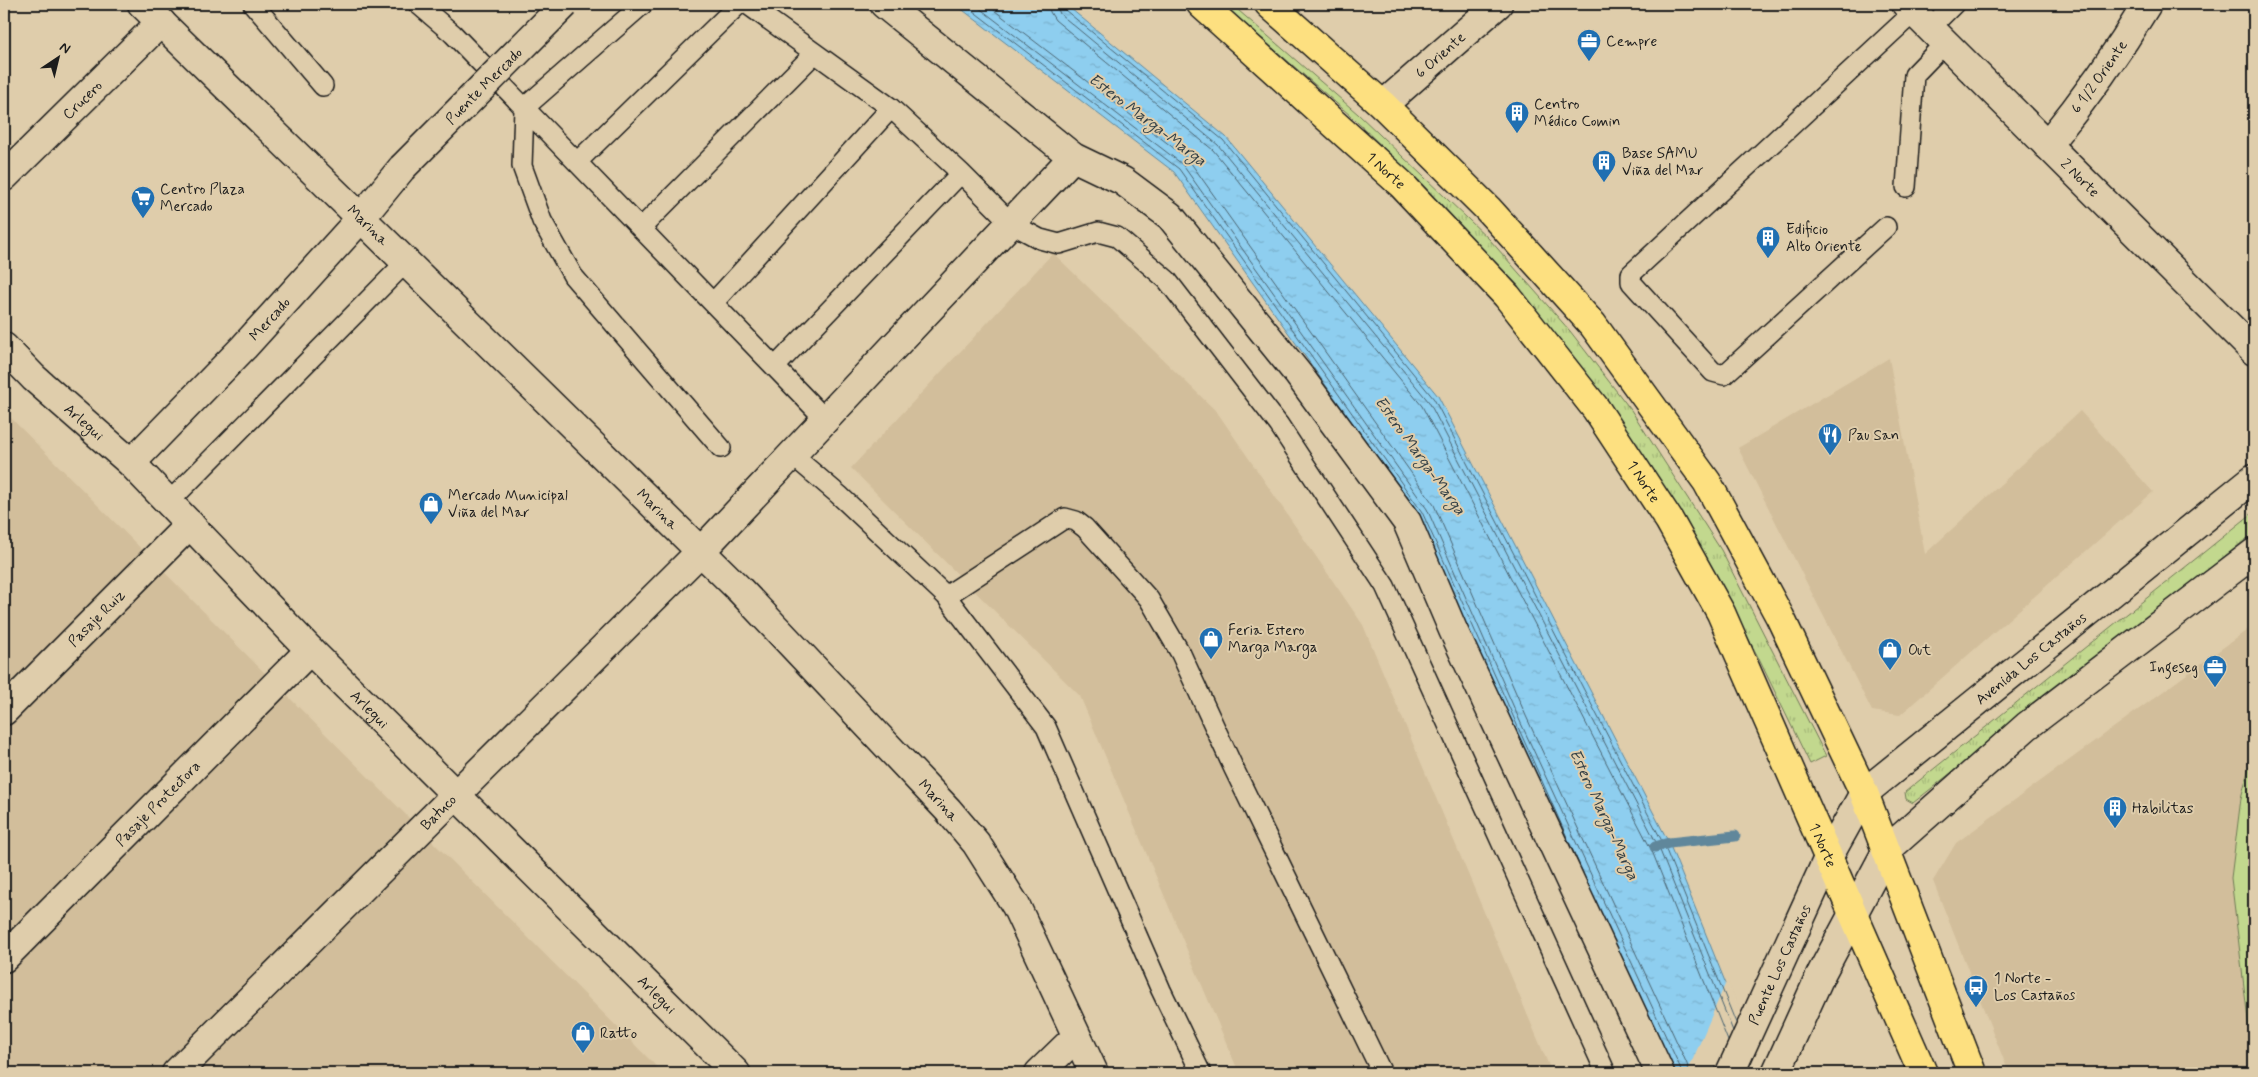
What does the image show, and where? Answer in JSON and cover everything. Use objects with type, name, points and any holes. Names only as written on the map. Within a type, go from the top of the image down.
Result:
[{"type":"main road","name":"1 Norte","points":[[1201,4],[1401,184],[1507,296],[1596,409],[1669,520],[1721,613],[1923,1073]]},
{"type":"main road","points":[[1269,4],[1383,106],[1488,209],[1594,325],[1707,482],[1780,617],[1864,793],[1972,1073]]},
{"type":"street","name":"Puente Mercado","points":[[402,168],[565,4]]},
{"type":"street","points":[[884,4],[1074,157],[1123,181],[1170,216],[1298,374],[1407,522],[1453,630],[1657,1072]]},
{"type":"street","name":"6 Oriente","points":[[1383,106],[1498,4]]},
{"type":"street","name":"6 1/2 Oriente","points":[[2047,145],[2084,100],[2120,48],[2147,4]]},
{"type":"street","name":"Crucero","points":[[4,177],[152,13]]},
{"type":"street","name":"Marina","points":[[152,13],[701,551],[908,766],[976,843],[1016,906],[1094,1073]]},
{"type":"street","name":"2 Norte","points":[[1924,22],[2254,351]]},
{"type":"street","name":"Batuco","points":[[176,1073],[701,551],[1074,157]]},
{"type":"street","name":"Mercado","points":[[131,463],[244,347],[361,218],[402,168]]},
{"type":"street","name":"Arlegui","points":[[4,347],[34,378],[131,463],[310,650],[736,1073]]},
{"type":"street","name":"Avenida Los Castaños","points":[[1829,856],[1864,793],[2254,478]]},
{"type":"street","name":"Pasaje Ruiz","points":[[4,711],[190,524]]},
{"type":"street","points":[[1776,1073],[1822,972],[1887,850],[2027,726],[2254,553]]},
{"type":"street","name":"Pasaje Protectora","points":[[4,958],[310,650]]},
{"type":"street","name":"Puente Los Castaños","points":[[1730,1073],[1829,856]]},
{"type":"street","points":[[1039,1073],[1076,1037]]},
{"type":"lane","points":[[253,4],[323,86]]},
{"type":"lane","points":[[418,4],[453,34],[826,420]]},
{"type":"lane","points":[[643,4],[524,108],[522,166],[542,221],[573,276],[721,448]]},
{"type":"lane","points":[[577,162],[739,4]]},
{"type":"lane","points":[[747,4],[891,108],[961,173],[1012,224],[1040,239],[1059,244],[1098,232],[1117,237],[1167,280],[1279,425],[1385,586],[1606,1073]]},
{"type":"lane","points":[[1886,227],[1724,375],[1713,372],[1631,282],[1631,274],[1924,22],[1954,4]]},
{"type":"lane","points":[[1906,187],[1914,75],[1924,22]]},
{"type":"lane","points":[[641,228],[814,54]]},
{"type":"lane","points":[[713,304],[891,108]]},
{"type":"lane","points":[[775,367],[961,173]]},
{"type":"lane","points":[[169,502],[406,262]]},
{"type":"lane","points":[[791,454],[840,495],[946,596],[1046,727],[1162,990],[1201,1073]]},
{"type":"lane","points":[[946,596],[1065,518],[1076,521],[1085,528],[1149,599],[1181,654],[1234,769],[1382,1073]]},
{"type":"shaded area","name":"Feria Estero Marga Marga","points":[[1053,253],[1217,412],[1363,625],[1552,1073],[1239,1073],[1080,696],[851,468]]},
{"type":"shaded area","points":[[1889,358],[1925,554],[2080,411],[2153,492],[1900,715],[1872,711],[1738,448]]},
{"type":"shaded area","points":[[4,411],[650,1060],[663,1073],[4,1073]]},
{"type":"shaded area","points":[[2254,625],[2254,748],[2241,798],[2231,878],[2250,1037],[2254,1037],[2254,1073],[2009,1073],[1933,881],[1956,843]]},
{"type":"green space","points":[[1222,4],[1231,4],[1358,114],[1490,240],[1570,331],[1631,410],[1721,550],[1826,756],[1810,764],[1757,655],[1704,554],[1648,465],[1407,171],[1351,116]]},
{"type":"green space","points":[[2254,512],[2254,533],[1913,803],[1906,799],[1905,792]]},
{"type":"green space","points":[[2254,748],[2254,1037],[2250,1037],[2231,878],[2241,798]]},
{"type":"water","name":"Estero Marga-Marga","points":[[955,4],[1065,4],[1226,137],[1438,396],[1669,843],[1762,1073],[1671,1073],[1509,723],[1418,515],[1174,172]]},
{"type":"pier","points":[[1727,980],[1764,1073],[1687,1073]]},
{"type":"waterway","points":[[1655,847],[1669,843],[1735,836]]},
{"type":"place","name":"Cempre","points":[[1589,62]]},
{"type":"place","name":"Centro Médico Comin","points":[[1517,134]]},
{"type":"place","name":"Base SAMU Viña del Mar","points":[[1604,183]]},
{"type":"place","name":"Centro Plaza Mercado","points":[[143,219]]},
{"type":"place","name":"Edificio Alto Oriente","points":[[1768,259]]},
{"type":"place","name":"Pau San","points":[[1830,456]]},
{"type":"place","name":"Mercado Municipal Viña del Mar","points":[[431,525]]},
{"type":"place","name":"Feria Estero Marga Marga","points":[[1211,660]]},
{"type":"place","name":"Out","points":[[1890,671]]},
{"type":"place","name":"Ingeseg","points":[[2215,688]]},
{"type":"place","name":"Habilitas","points":[[2115,829]]},
{"type":"place","name":"1 Norte - Los Castaños","points":[[1976,1008]]},
{"type":"place","name":"Ratto","points":[[583,1054]]}]
